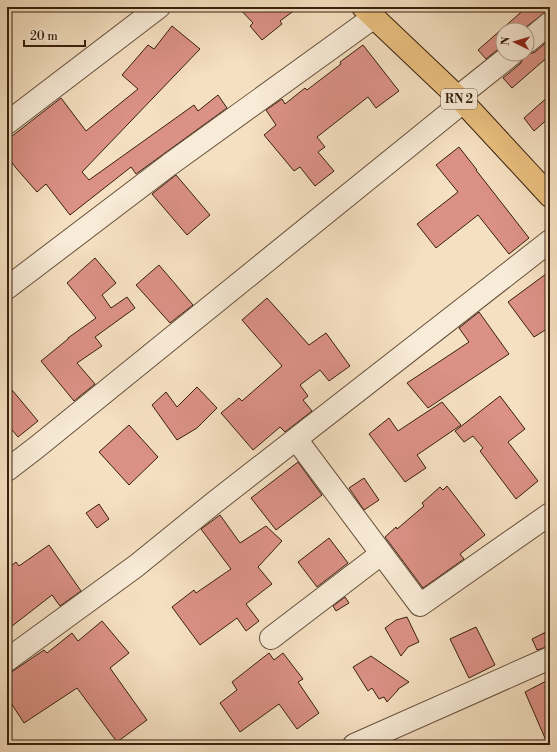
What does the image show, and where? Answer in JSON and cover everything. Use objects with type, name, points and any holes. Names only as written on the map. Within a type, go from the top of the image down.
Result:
[{"type":"highway","name":"RN 2","points":[[369,12],[461,100],[550,196]]},
{"type":"street","points":[[7,123],[159,7]]},
{"type":"street","points":[[7,288],[369,12]]},
{"type":"street","points":[[535,35],[550,23]]},
{"type":"street","points":[[7,470],[225,296],[461,100],[503,62]]},
{"type":"street","points":[[7,660],[136,566],[215,502],[550,240]]},
{"type":"street","points":[[296,439],[420,606],[550,514]]},
{"type":"street","points":[[271,638],[381,554]]},
{"type":"street","points":[[354,745],[550,658]]},
{"type":"building","points":[[238,7],[299,7],[280,21],[282,24],[262,40],[250,26],[253,23]]},
{"type":"building","points":[[527,7],[541,7],[546,12],[533,22],[510,22]]},
{"type":"building","points":[[172,26],[200,49],[82,172],[89,180],[194,105],[198,111],[218,95],[227,108],[136,174],[131,167],[70,215],[46,184],[37,192],[16,168],[7,156],[7,140],[61,98],[86,131],[138,89],[122,75],[148,45],[154,49]]},
{"type":"building","points":[[495,35],[495,52],[486,59],[478,50]]},
{"type":"building","points":[[550,39],[550,55],[512,88],[503,78],[521,62],[535,62],[535,52]]},
{"type":"building","points":[[363,45],[399,91],[376,108],[368,97],[317,137],[325,147],[318,152],[334,171],[315,186],[300,167],[294,171],[264,135],[276,125],[266,110],[282,99],[285,104],[305,88],[307,90]]},
{"type":"building","points":[[550,95],[550,117],[534,131],[524,118]]},
{"type":"building","points":[[459,147],[529,238],[509,254],[478,215],[436,248],[417,224],[458,192],[436,165]]},
{"type":"building","points":[[176,175],[210,215],[187,235],[152,194]]},
{"type":"building","points":[[95,258],[116,283],[102,295],[111,308],[127,297],[135,308],[95,337],[102,346],[77,363],[95,384],[74,401],[41,361],[68,338],[96,318],[67,283]]},
{"type":"building","points":[[159,265],[193,305],[170,323],[136,285]]},
{"type":"building","points":[[550,271],[550,327],[534,337],[508,302]]},
{"type":"building","points":[[267,298],[309,345],[326,333],[350,366],[329,381],[320,370],[300,385],[308,396],[303,400],[312,411],[285,432],[280,427],[253,450],[221,413],[239,398],[242,401],[282,366],[242,320]]},
{"type":"building","points":[[479,312],[509,354],[428,408],[407,383],[469,342],[459,328]]},
{"type":"building","points":[[7,384],[38,421],[18,437],[7,424]]},
{"type":"building","points":[[197,387],[217,408],[197,428],[177,440],[152,405],[166,392],[177,407]]},
{"type":"building","points":[[500,396],[525,429],[508,442],[538,481],[516,499],[480,451],[483,448],[473,436],[464,442],[455,431]]},
{"type":"building","points":[[442,402],[461,425],[417,455],[426,468],[405,482],[369,434],[389,418],[398,431]]},
{"type":"building","points":[[129,425],[158,457],[129,485],[99,452]]},
{"type":"building","points":[[298,462],[322,495],[276,530],[251,498]]},
{"type":"building","points":[[364,478],[379,500],[364,510],[349,488]]},
{"type":"building","points":[[447,486],[485,535],[460,554],[464,559],[423,588],[385,537],[396,527],[397,529],[424,506],[422,503],[440,487],[443,490]]},
{"type":"building","points":[[99,504],[109,519],[97,528],[86,513]]},
{"type":"building","points":[[220,515],[240,543],[266,526],[282,541],[258,567],[272,584],[246,604],[259,621],[246,631],[237,618],[200,645],[172,607],[194,590],[196,593],[231,569],[201,529]]},
{"type":"building","points":[[329,538],[348,563],[317,587],[298,562]]},
{"type":"building","points":[[49,545],[81,591],[60,606],[52,595],[7,630],[7,569],[16,562],[19,566]]},
{"type":"building","points":[[345,597],[349,603],[336,611],[333,606]]},
{"type":"building","points":[[407,617],[419,642],[408,647],[401,656],[385,628],[396,620]]},
{"type":"building","points":[[102,621],[129,653],[110,668],[147,720],[117,742],[77,688],[24,723],[7,697],[7,675],[44,650],[47,653],[72,633],[78,641]]},
{"type":"building","points":[[476,627],[495,665],[469,678],[450,639]]},
{"type":"building","points":[[550,630],[550,646],[537,650],[532,639]]},
{"type":"building","points":[[269,653],[274,660],[283,653],[303,679],[298,682],[319,713],[297,729],[279,704],[240,732],[220,703],[237,690],[232,682]]},
{"type":"building","points":[[371,656],[409,682],[398,689],[387,702],[384,697],[379,699],[372,688],[368,691],[353,667]]},
{"type":"building","points":[[550,679],[550,745],[548,745],[525,692]]}]
